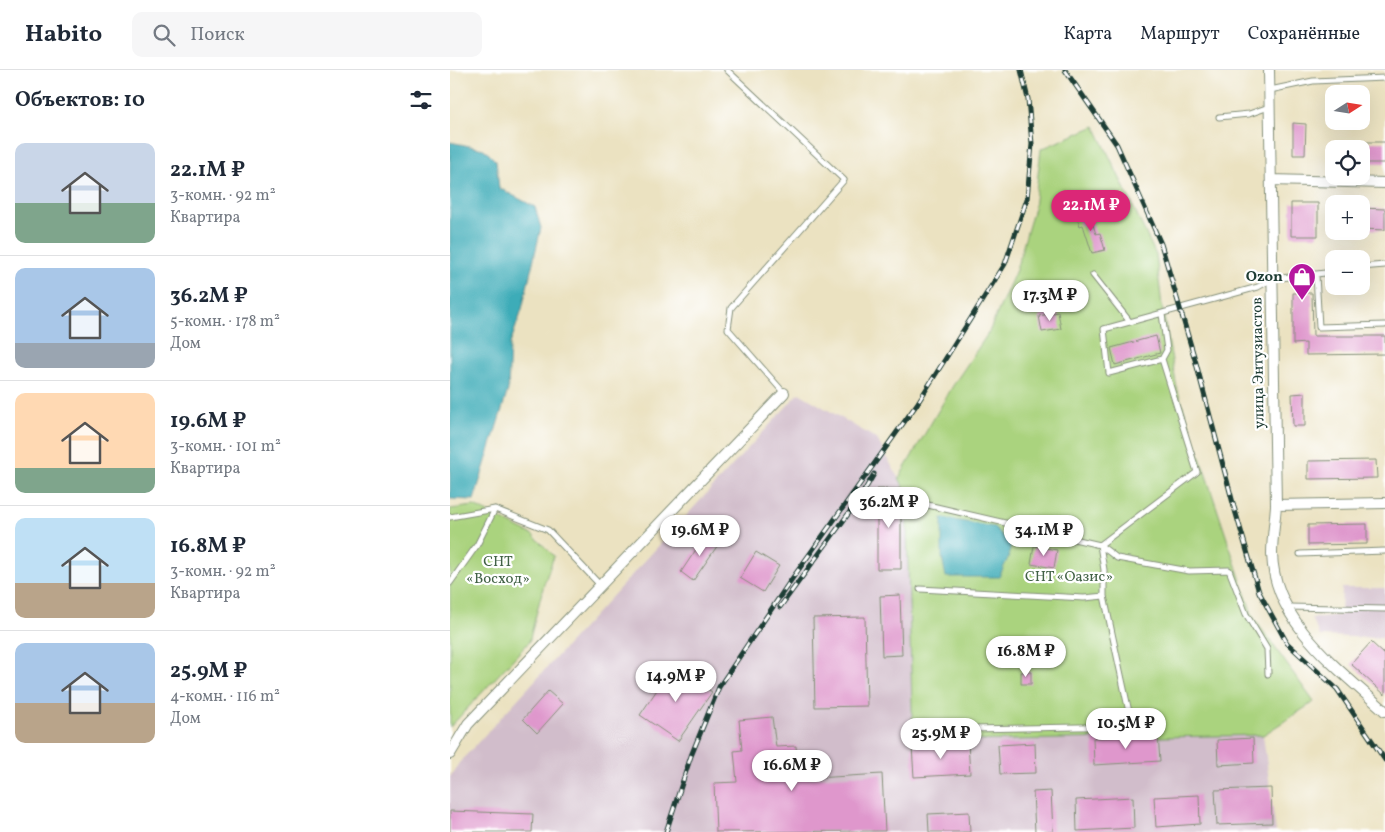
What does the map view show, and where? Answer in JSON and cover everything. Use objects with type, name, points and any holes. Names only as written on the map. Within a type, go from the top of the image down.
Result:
[{"type":"street","name":"улица Энтузиастов","points":[[1270,70],[1276,505],[1272,554],[1276,581],[1287,607],[1312,643],[1385,711]]},
{"type":"street","points":[[1271,180],[1385,183]]},
{"type":"street","points":[[450,754],[468,724],[784,393]]},
{"type":"street","points":[[1276,505],[1385,503]]},
{"type":"lane","points":[[727,70],[844,180],[731,308],[728,329],[784,393]]},
{"type":"lane","points":[[1270,90],[1313,81],[1385,78]]},
{"type":"lane","points":[[1219,117],[1249,114],[1270,106]]},
{"type":"lane","points":[[1370,266],[1385,265]]},
{"type":"lane","points":[[1162,314],[1167,350],[1162,358],[1109,373],[1104,329],[1258,287],[1272,280],[1325,274]]},
{"type":"lane","points":[[1093,275],[1130,322]]},
{"type":"lane","points":[[1316,275],[1319,327],[1385,325]]},
{"type":"lane","points":[[1100,546],[1197,472],[1162,358]]},
{"type":"lane","points":[[915,502],[1100,546],[1117,558],[1189,571],[1229,570],[1246,614],[1267,649],[1268,674]]},
{"type":"lane","points":[[450,517],[495,509],[548,530],[600,585]]},
{"type":"lane","points":[[450,583],[478,545],[495,509]]},
{"type":"lane","points":[[921,730],[1132,726],[1104,596],[1104,570],[1100,546]]},
{"type":"lane","points":[[1300,554],[1385,551]]},
{"type":"lane","points":[[920,589],[1084,598],[1104,596]]},
{"type":"lane","points":[[1287,607],[1385,609]]},
{"type":"shaded area","points":[[799,393],[877,439],[906,492],[913,742],[1263,735],[1276,832],[450,832],[450,777],[459,763]]},
{"type":"shaded area","points":[[1342,588],[1385,588],[1385,638],[1320,636],[1311,618],[1341,615]]},
{"type":"green space","name":"СНТ «Оазис»","points":[[1095,126],[1156,255],[1162,306],[1177,388],[1253,617],[1314,702],[1263,735],[913,742],[906,492],[899,478],[954,384],[989,332],[1016,270],[1034,208],[1041,149]]},
{"type":"green space","name":"СНТ «Восход»","points":[[474,506],[533,535],[554,556],[544,584],[529,642],[450,727],[450,509]]},
{"type":"water","points":[[450,142],[484,149],[496,161],[499,188],[535,207],[541,228],[522,309],[510,344],[508,390],[474,500],[450,499]]},
{"type":"water","points":[[942,518],[994,527],[1011,544],[1008,558],[999,577],[946,577],[942,557]]},
{"type":"building","points":[[1293,123],[1306,124],[1305,155],[1293,155]]},
{"type":"building","points":[[1370,142],[1385,142],[1385,163],[1370,163]]},
{"type":"building","points":[[1291,203],[1318,203],[1318,236],[1291,236]]},
{"type":"building","points":[[1370,208],[1385,209],[1385,230],[1370,229]]},
{"type":"building","points":[[1088,209],[1096,234],[1100,233],[1105,250],[1092,253],[1083,225],[1080,226],[1076,213]]},
{"type":"building","points":[[1293,293],[1312,293],[1313,336],[1385,336],[1385,354],[1306,355],[1306,343],[1293,344]]},
{"type":"building","points":[[1058,312],[1061,329],[1042,332],[1039,316]]},
{"type":"building","points":[[1156,336],[1160,353],[1115,365],[1111,348]]},
{"type":"building","points":[[1305,393],[1305,426],[1293,426],[1292,394]]},
{"type":"building","points":[[1376,460],[1377,478],[1308,479],[1308,461]]},
{"type":"building","points":[[877,489],[901,489],[901,569],[877,569]]},
{"type":"building","points":[[1367,524],[1367,544],[1308,545],[1308,525]]},
{"type":"building","points":[[707,533],[720,542],[693,581],[681,572]]},
{"type":"building","points":[[1034,546],[1057,550],[1054,568],[1031,564]]},
{"type":"building","points":[[756,552],[779,566],[763,592],[740,578]]},
{"type":"building","points":[[900,595],[902,655],[882,656],[880,596]]},
{"type":"building","points":[[865,617],[867,706],[815,707],[813,618]]},
{"type":"building","points":[[1371,642],[1385,655],[1385,695],[1351,664]]},
{"type":"building","points":[[673,666],[712,692],[678,741],[640,715]]},
{"type":"building","points":[[1021,672],[1031,672],[1031,684],[1021,684]]},
{"type":"building","points":[[548,691],[563,704],[537,733],[523,719]]},
{"type":"building","points":[[772,717],[776,747],[796,746],[799,779],[882,774],[885,831],[716,832],[714,783],[737,782],[734,751],[742,750],[739,720]]},
{"type":"building","points":[[1158,735],[1160,761],[1094,765],[1093,738]]},
{"type":"building","points":[[1253,738],[1254,763],[1218,765],[1217,740]]},
{"type":"building","points":[[968,743],[970,774],[914,777],[912,746]]},
{"type":"building","points":[[1035,743],[1036,773],[1000,774],[998,745]]},
{"type":"building","points":[[1271,788],[1272,823],[1217,825],[1215,790]]},
{"type":"building","points":[[1051,791],[1053,832],[1035,832],[1033,792]]},
{"type":"building","points":[[1199,795],[1200,824],[1156,827],[1154,797]]},
{"type":"building","points":[[1133,797],[1134,828],[1077,831],[1076,800]]},
{"type":"building","points":[[450,811],[533,814],[532,832],[450,832]]},
{"type":"building","points":[[969,812],[970,832],[929,832],[928,814]]},
{"type":"railway","points":[[666,832],[691,756],[719,687],[789,583],[917,404],[1005,264],[1027,199],[1032,144],[1028,99],[1021,70]]},
{"type":"railway","points":[[1065,70],[1117,145],[1161,244],[1259,592],[1287,643],[1337,689],[1385,760]]},
{"type":"railway","points":[[780,607],[860,498],[874,474]]},
{"type":"place","name":"Ozon","points":[[1302,301]]}]
